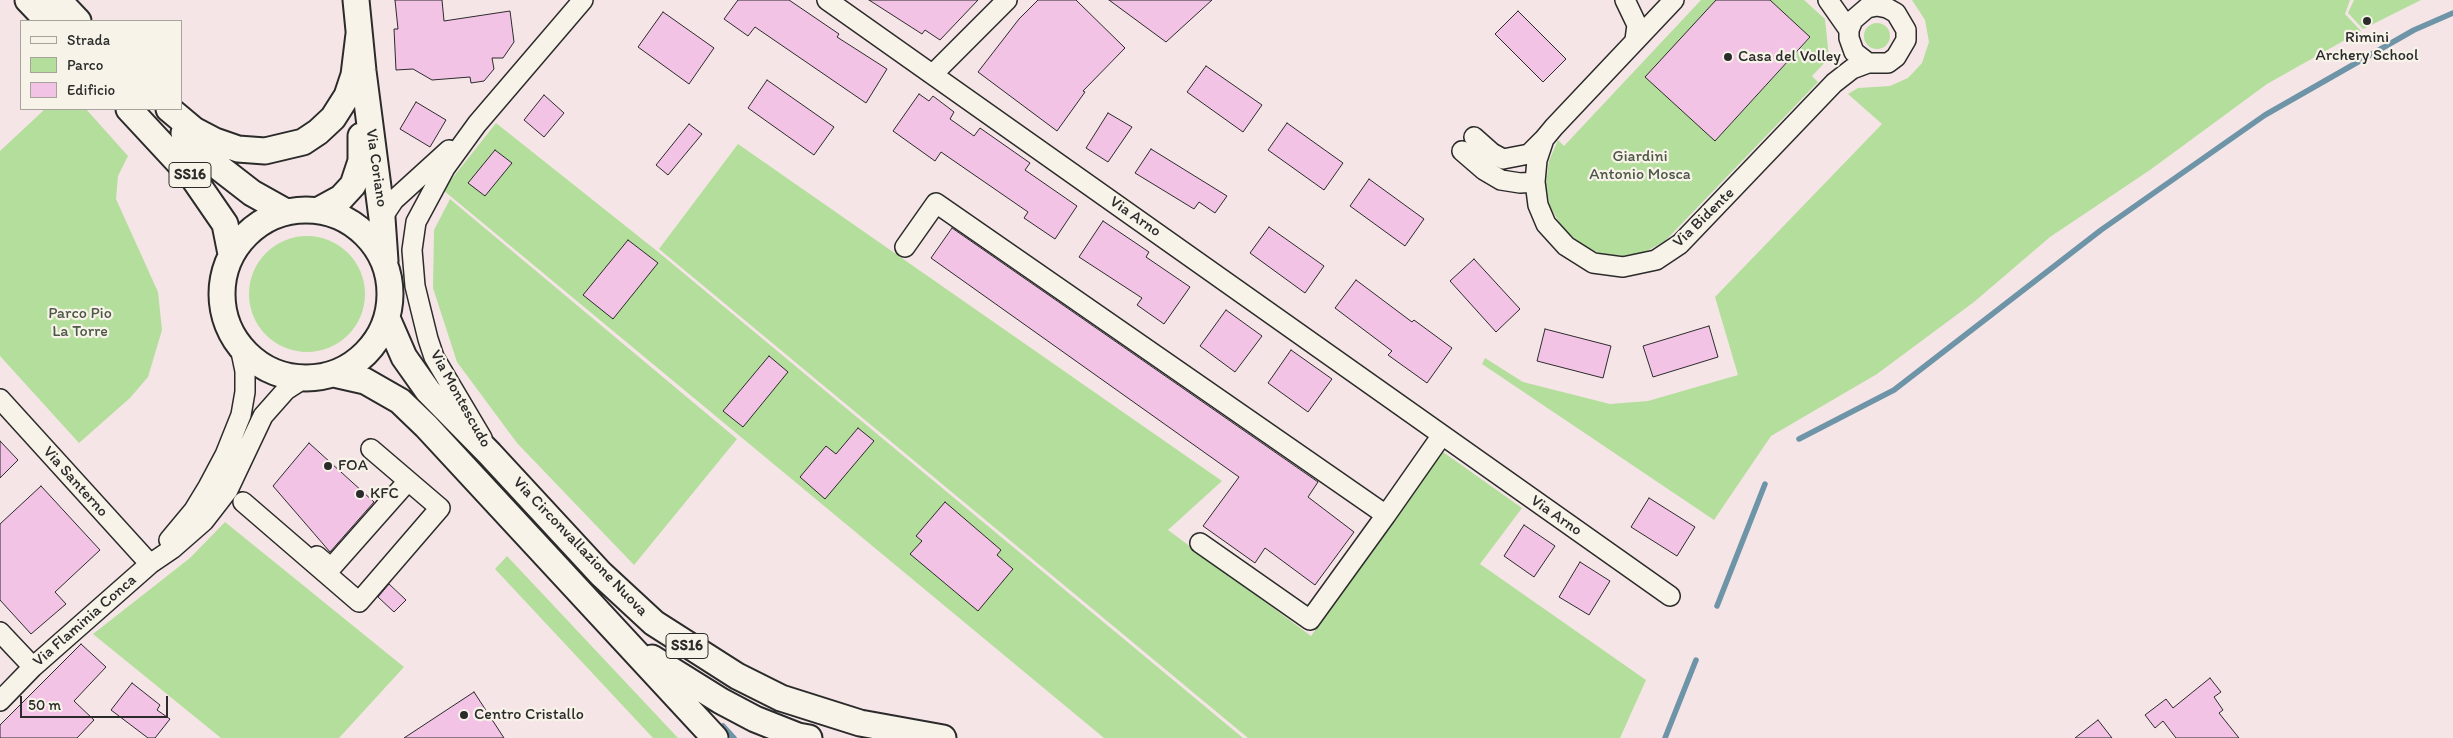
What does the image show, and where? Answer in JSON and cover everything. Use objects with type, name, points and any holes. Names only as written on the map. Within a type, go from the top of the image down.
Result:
[{"type":"main road","points":[[28,0],[47,20]]},
{"type":"main road","points":[[58,0],[77,20]]},
{"type":"main road","name":"Via Coriano","points":[[356,0],[382,218],[385,264]]},
{"type":"main road","name":"Via Coriano","points":[[170,110],[194,130],[214,141],[238,149],[264,151],[303,142],[318,132],[333,118],[347,96],[354,74],[359,34]]},
{"type":"main road","name":"Via Coriano","points":[[318,210],[341,198],[353,185],[361,161],[363,71]]},
{"type":"main road","name":"Via Circonvallazione Nuova","points":[[130,110],[194,179],[225,224],[231,254]]},
{"type":"main road","name":"SS16","points":[[163,110],[212,162],[252,194],[286,212]]},
{"type":"main road","name":"Via Circonvallazione Nuova","points":[[318,210],[336,215],[352,223],[366,234],[377,248],[385,264],[390,282],[390,300],[387,318],[373,346],[362,358],[334,374],[303,379],[285,376],[268,370],[253,360],[240,347],[231,334],[222,302],[222,285],[231,254],[254,227],[270,217],[286,212],[318,210]]},
{"type":"main road","name":"Via Circonvallazione Nuova","points":[[387,318],[404,357],[428,390],[608,580],[654,623],[737,676],[782,698],[860,723],[943,738]]},
{"type":"main road","name":"Via Circonvallazione Nuova","points":[[334,374],[365,381],[400,401],[715,738]]},
{"type":"main road","name":"Via Circonvallazione Nuova","points":[[630,645],[721,700],[755,718],[798,736],[809,738]]},
{"type":"street","name":"Via Montescudo","points":[[490,454],[467,409],[434,357],[415,286],[412,250],[416,222],[445,168],[477,124],[583,0]]},
{"type":"street","name":"Via Arno","points":[[827,0],[1670,596]]},
{"type":"street","points":[[933,74],[1007,0]]},
{"type":"street","points":[[1625,0],[1637,24],[1635,40]]},
{"type":"street","name":"Via Bidente","points":[[1674,0],[1544,139],[1537,160],[1535,182],[1538,205],[1546,224],[1566,246],[1593,263],[1623,267],[1656,260],[1680,244],[1834,83],[1852,69],[1868,63],[1888,62],[1896,57],[1902,50],[1906,30],[1896,13],[1878,6],[1868,8],[1850,0]]},
{"type":"street","points":[[1828,0],[1849,30]]},
{"type":"street","points":[[1868,8],[1853,20],[1848,38],[1854,52],[1868,63]]},
{"type":"street","name":"Via Montescudo","points":[[382,218],[394,200],[406,188],[477,124]]},
{"type":"street","points":[[1535,182],[1520,183],[1501,180],[1484,170],[1468,144],[1503,159],[1529,154],[1544,139]]},
{"type":"street","points":[[905,247],[936,203],[1386,515]]},
{"type":"street","name":"Via Flaminia Conca","points":[[150,564],[194,510],[225,455],[241,415],[246,392],[245,371],[240,347]]},
{"type":"street","name":"Via Flaminia Conca","points":[[0,701],[33,667],[150,564],[172,549],[204,521],[228,490],[264,416],[286,390],[303,379]]},
{"type":"street","name":"Via Santerno","points":[[0,400],[150,564]]},
{"type":"street","points":[[1200,543],[1310,620],[1442,435]]},
{"type":"street","points":[[243,502],[359,602],[440,508],[371,449]]},
{"type":"street","points":[[287,540],[299,540],[331,568],[408,481]]},
{"type":"street","points":[[0,632],[33,667]]},
{"type":"green space","name":"Giardini Antonio Mosca","points":[[1701,0],[1716,0],[1715,141],[1810,38],[1770,0],[1804,0],[1825,19],[1829,58],[1812,76],[1818,82],[1665,241],[1645,252],[1622,256],[1599,253],[1579,243],[1562,227],[1550,207],[1546,184],[1549,161],[1558,140],[1564,146]]},
{"type":"green space","points":[[1912,0],[2350,0],[2345,14],[2361,31],[2267,84],[2150,170],[2050,237],[1974,302],[1877,374],[1771,436],[1714,520],[1482,364],[1485,358],[1523,382],[1610,404],[1648,401],[1738,375],[1715,297],[1882,124],[1848,94],[1858,88],[1890,86],[1908,78],[1922,63],[1929,42],[1925,20]]},
{"type":"green space","name":"Rimini Archery School","points":[[2354,0],[2421,0],[2363,29],[2348,13]]},
{"type":"green space","points":[[1877,23],[1886,27],[1890,36],[1886,45],[1877,49],[1868,45],[1864,36],[1868,27]]},
{"type":"green space","name":"Parco Pio La Torre","points":[[44,110],[87,110],[128,156],[118,176],[116,199],[158,292],[162,330],[148,377],[130,398],[79,443],[0,356],[0,151]]},
{"type":"green space","points":[[496,123],[657,251],[1243,738],[1104,738],[443,190]]},
{"type":"green space","points":[[738,144],[1222,481],[1168,530],[1311,636],[1443,452],[1522,508],[1480,564],[1646,680],[1620,738],[1248,738],[659,249]]},
{"type":"green space","points":[[450,199],[737,439],[634,565],[517,443],[457,362],[433,288],[434,230]]},
{"type":"green space","points":[[307,236],[329,240],[348,253],[361,272],[365,294],[361,316],[348,335],[329,348],[307,352],[285,348],[266,335],[253,316],[249,294],[253,272],[266,253],[285,240]]},
{"type":"green space","points":[[225,522],[404,667],[339,738],[221,738],[93,634],[190,558]]},
{"type":"green space","points":[[507,556],[678,738],[653,738],[495,569]]},
{"type":"building","points":[[395,0],[442,0],[444,21],[510,11],[514,42],[503,58],[492,58],[494,69],[484,81],[471,83],[470,77],[432,80],[413,69],[396,70],[394,29],[398,29]]},
{"type":"building","points":[[738,0],[789,0],[839,34],[837,37],[887,69],[866,103],[755,27],[748,36],[724,19]]},
{"type":"building","points":[[869,0],[978,0],[940,40],[925,30],[922,34]]},
{"type":"building","points":[[1038,0],[1076,0],[1125,48],[1083,91],[1085,92],[1057,131],[978,72],[1019,19]]},
{"type":"building","points":[[1109,0],[1212,0],[1166,42]]},
{"type":"building","name":"Casa del Volley","points":[[1716,0],[1770,0],[1810,37],[1715,141],[1645,77]]},
{"type":"building","points":[[1518,11],[1566,59],[1543,82],[1495,34]]},
{"type":"building","points":[[663,12],[714,48],[689,84],[638,47]]},
{"type":"building","points":[[1206,66],[1262,105],[1243,132],[1187,92]]},
{"type":"building","points":[[767,80],[834,127],[814,155],[748,108]]},
{"type":"building","points":[[919,94],[929,101],[933,96],[954,112],[950,119],[974,136],[980,128],[1030,163],[1025,170],[1077,206],[1055,239],[1024,218],[1028,212],[941,152],[935,161],[893,131]]},
{"type":"building","points":[[544,95],[564,113],[544,137],[524,120]]},
{"type":"building","points":[[416,102],[446,120],[430,147],[400,129]]},
{"type":"building","points":[[1108,113],[1132,127],[1108,162],[1086,148]]},
{"type":"building","points":[[1287,123],[1343,163],[1324,190],[1268,150]]},
{"type":"building","points":[[689,124],[702,134],[668,175],[656,165]]},
{"type":"building","points":[[1151,149],[1227,196],[1215,213],[1199,202],[1194,209],[1135,173]]},
{"type":"building","points":[[495,150],[512,163],[485,196],[468,183]]},
{"type":"building","points":[[1369,179],[1424,219],[1405,246],[1350,206]]},
{"type":"building","points":[[1103,221],[1149,252],[1146,257],[1190,287],[1164,324],[1137,305],[1142,298],[1079,257]]},
{"type":"building","points":[[1269,227],[1324,266],[1305,293],[1250,253]]},
{"type":"building","points":[[952,228],[1318,482],[1308,497],[1354,532],[1315,585],[1265,548],[1255,563],[1203,526],[1239,477],[931,258]]},
{"type":"building","points":[[628,240],[658,263],[613,319],[583,295]]},
{"type":"building","points":[[1474,259],[1520,309],[1496,332],[1450,281]]},
{"type":"building","points":[[1356,280],[1412,322],[1414,320],[1452,348],[1427,383],[1388,355],[1392,351],[1335,308]]},
{"type":"building","points":[[1226,310],[1262,336],[1235,372],[1200,346]]},
{"type":"building","points":[[1709,326],[1718,357],[1653,377],[1643,346]]},
{"type":"building","points":[[1545,329],[1611,346],[1603,378],[1537,361]]},
{"type":"building","points":[[1291,350],[1332,379],[1308,412],[1268,383]]},
{"type":"building","points":[[769,356],[788,372],[743,427],[723,411]]},
{"type":"building","points":[[858,428],[874,441],[825,499],[800,477],[826,446],[836,454]]},
{"type":"building","points":[[0,441],[18,460],[0,478]]},
{"type":"building","points":[[309,443],[374,502],[330,552],[273,486]]},
{"type":"building","points":[[41,486],[100,550],[55,592],[66,604],[31,634],[0,600],[0,524]]},
{"type":"building","points":[[1649,498],[1695,527],[1677,556],[1631,527]]},
{"type":"building","points":[[945,502],[1001,550],[997,555],[1013,569],[978,611],[910,554],[922,541],[916,536]]},
{"type":"building","points":[[1524,525],[1555,546],[1534,577],[1504,556]]},
{"type":"building","points":[[1580,562],[1610,581],[1589,615],[1559,597]]},
{"type":"building","points":[[389,584],[406,600],[394,612],[378,597]]},
{"type":"building","points":[[81,644],[106,667],[74,701],[94,720],[77,738],[0,738],[0,725]]},
{"type":"building","points":[[2210,678],[2221,692],[2214,697],[2223,710],[2219,713],[2239,738],[2176,738],[2163,721],[2155,728],[2145,715],[2166,699],[2173,708]]},
{"type":"building","points":[[132,683],[160,705],[157,710],[170,719],[155,738],[148,738],[111,710]]},
{"type":"building","name":"Centro Cristallo","points":[[474,692],[504,738],[404,738]]},
{"type":"building","points":[[2098,720],[2112,738],[2075,738]]},
{"type":"waterway","points":[[1799,439],[1894,390],[2101,230],[2265,115],[2414,30],[2453,13]]},
{"type":"waterway","points":[[1717,606],[1765,484]]},
{"type":"waterway","points":[[1665,738],[1696,660]]},
{"type":"waterway","points":[[723,726],[734,738]]},
{"type":"place","name":"Rimini Archery School","points":[[2367,21]]},
{"type":"place","name":"Casa del Volley","points":[[1728,57]]},
{"type":"place","name":"FOA","points":[[328,466]]},
{"type":"place","name":"KFC","points":[[360,494]]},
{"type":"place","name":"Centro Cristallo","points":[[464,715]]}]
